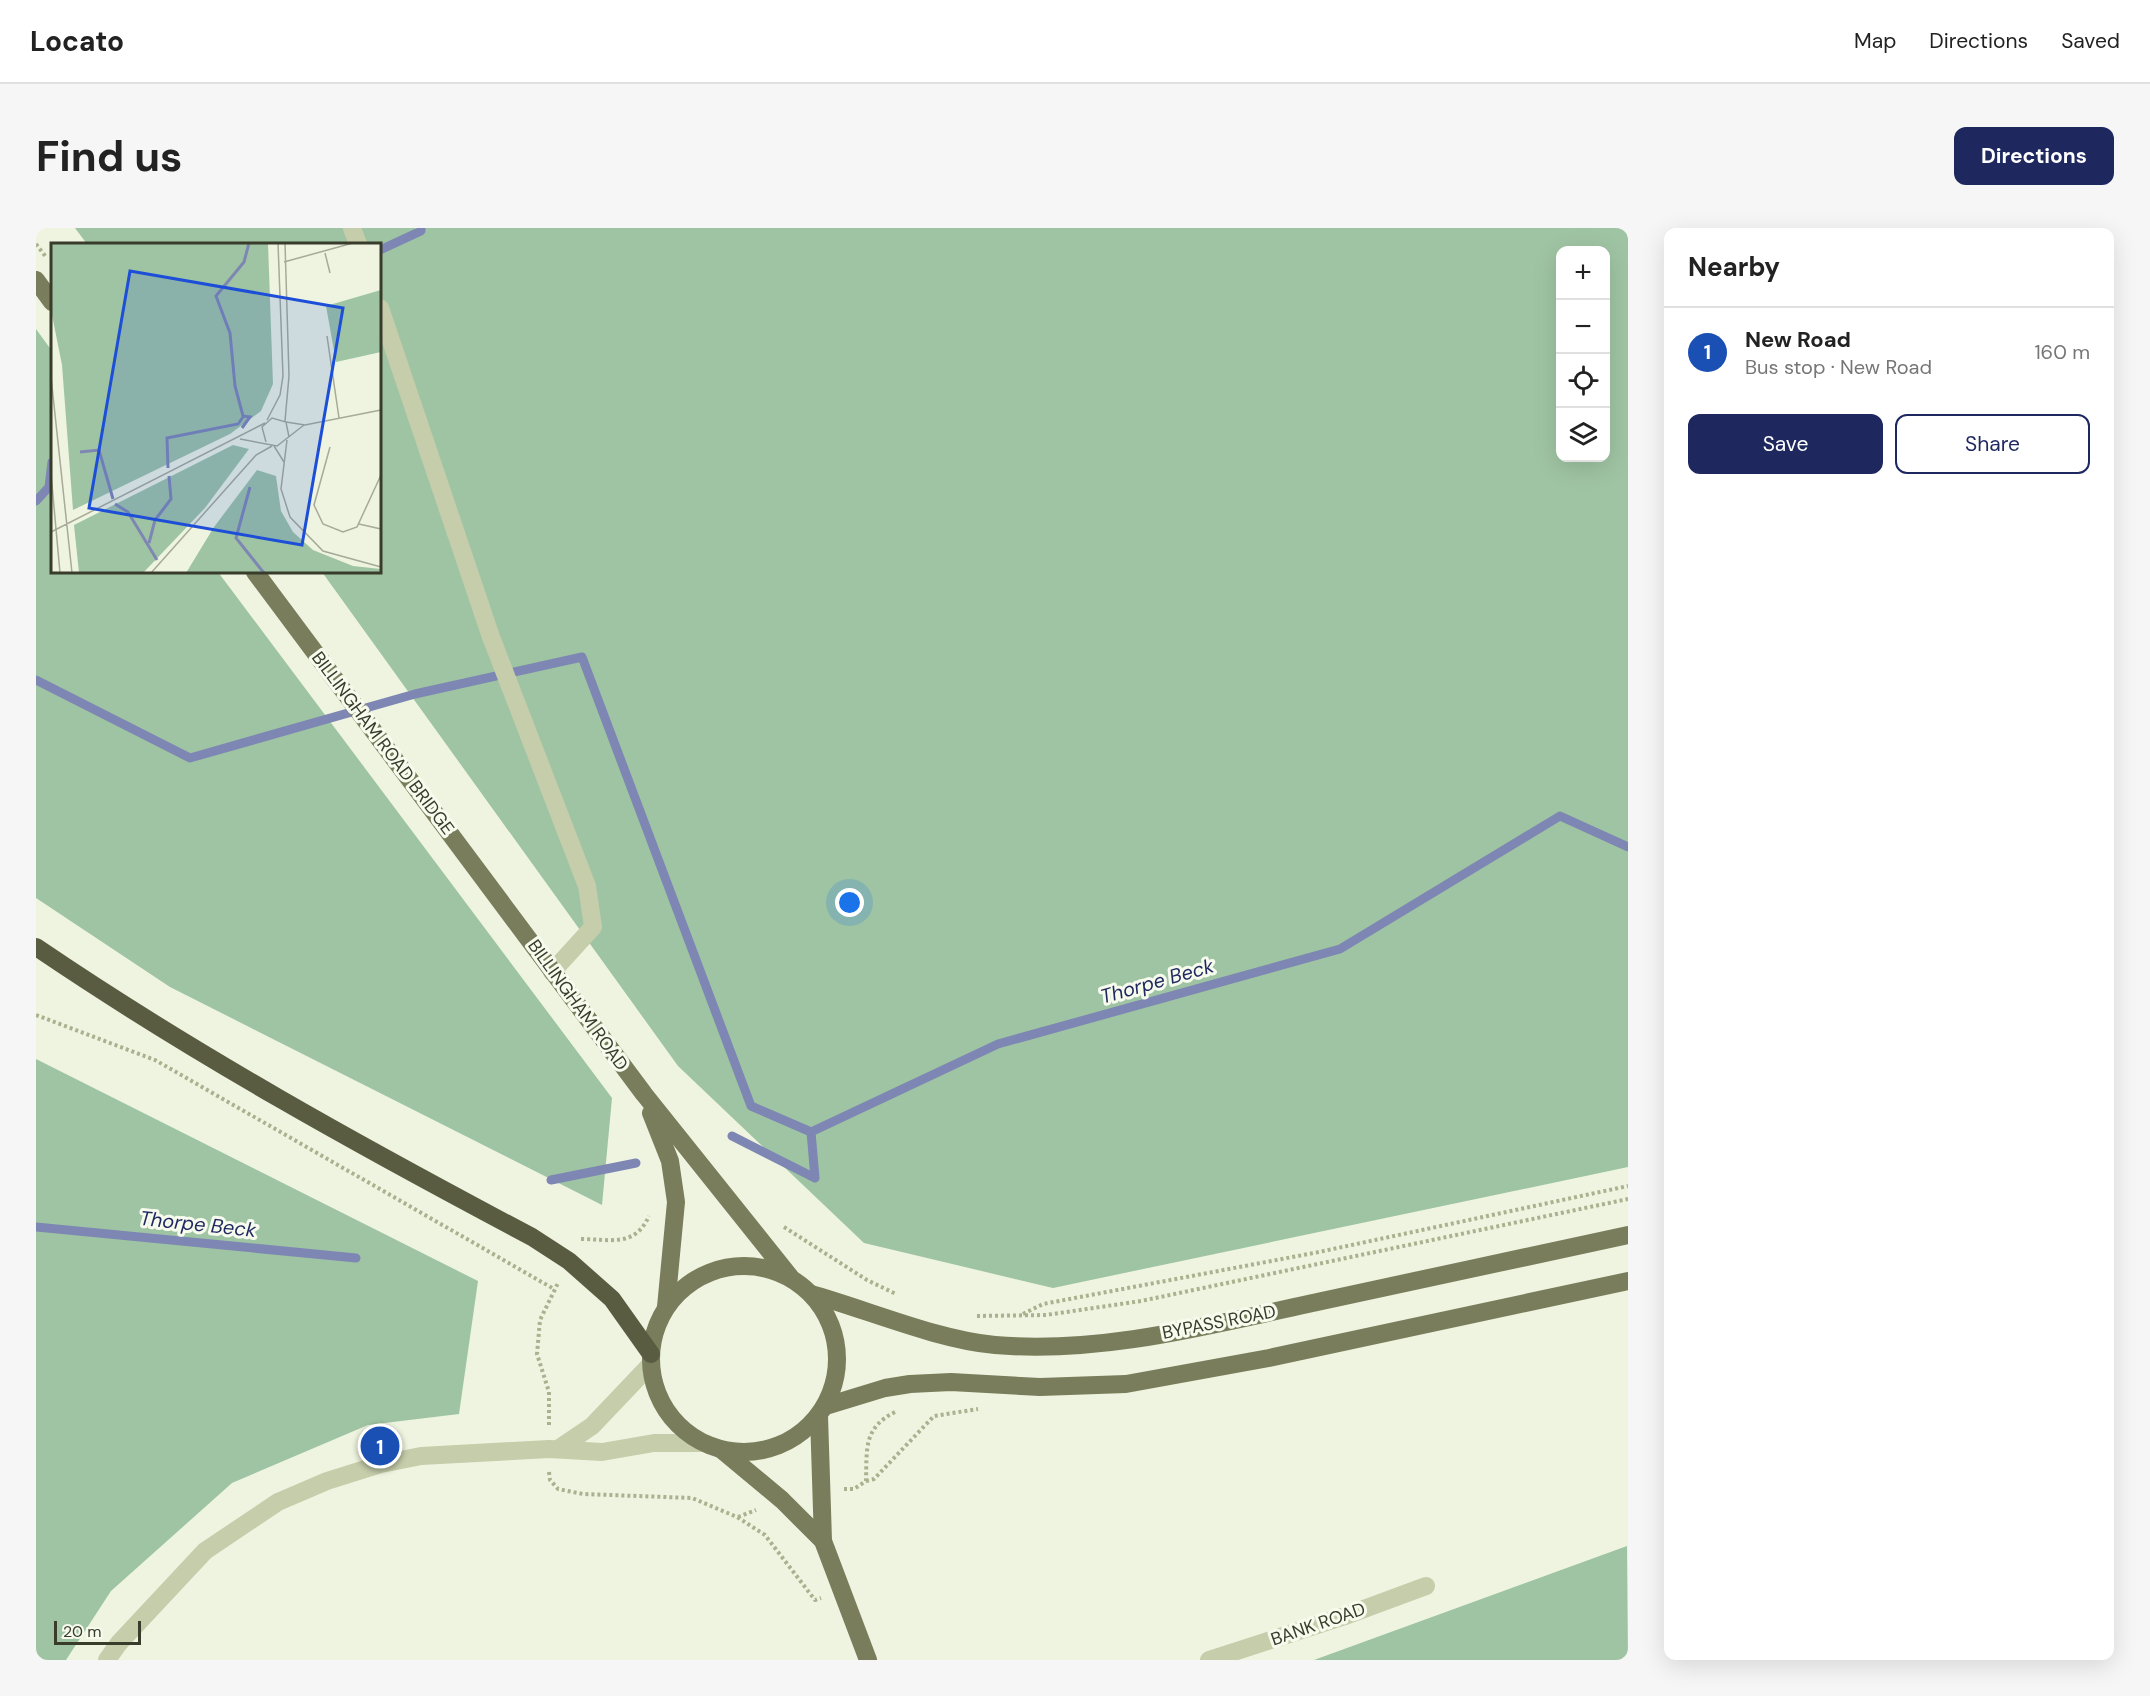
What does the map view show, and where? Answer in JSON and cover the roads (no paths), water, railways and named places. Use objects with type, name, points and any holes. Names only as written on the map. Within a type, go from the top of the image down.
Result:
[{"type":"highway","points":[[36,947],[128,1010],[250,1083],[532,1237],[569,1260],[612,1299],[651,1359]]},
{"type":"main road","points":[[36,280],[51,301]]},
{"type":"main road","name":"BILLINGHAM ROAD BRIDGE","points":[[256,573],[512,914]]},
{"type":"main road","name":"BILLINGHAM ROAD","points":[[512,914],[552,972],[644,1094]]},
{"type":"main road","points":[[644,1094],[791,1278],[811,1294],[828,1318],[837,1347],[836,1377],[822,1411],[799,1435],[775,1448],[749,1453],[722,1450],[702,1443],[682,1429],[666,1411],[655,1388],[651,1359],[656,1330],[666,1307],[676,1202],[670,1161],[644,1094]]},
{"type":"main road","name":"BYPASS ROAD","points":[[811,1294],[947,1336],[992,1345],[1043,1348],[1118,1341],[1263,1314],[1628,1235]]},
{"type":"main road","points":[[666,1307],[685,1287],[709,1272],[737,1266],[765,1268],[791,1278]]},
{"type":"main road","points":[[822,1411],[885,1388],[910,1384],[951,1382],[1040,1387],[1126,1384],[1269,1358],[1628,1281]]},
{"type":"main road","points":[[822,1411],[823,1541],[868,1660]]},
{"type":"main road","points":[[722,1450],[782,1500],[823,1541]]},
{"type":"street","points":[[352,228],[358,243]]},
{"type":"street","points":[[381,311],[491,637],[587,886],[593,927],[552,972]]},
{"type":"street","points":[[554,1449],[592,1426],[651,1359]]},
{"type":"street","points":[[107,1660],[118,1643],[205,1551],[278,1502],[327,1481],[381,1464],[421,1456],[554,1449],[602,1452],[654,1443],[702,1443]]},
{"type":"street","name":"BANK ROAD","points":[[1209,1660],[1345,1616],[1426,1586]]},
{"type":"waterway","points":[[381,250],[421,231],[421,228]]},
{"type":"waterway","points":[[36,501],[49,487],[51,470]]},
{"type":"waterway","points":[[36,680],[190,758],[415,694],[582,657],[751,1106],[811,1132]]},
{"type":"waterway","name":"Thorpe Beck","points":[[732,1136],[815,1178],[811,1132],[998,1044],[1340,949],[1560,816],[1628,847]]},
{"type":"waterway","name":"Thorpe Beck","points":[[551,1180],[636,1163]]},
{"type":"waterway","name":"Thorpe Beck","points":[[36,1227],[356,1258]]},
{"type":"place","name":"New Road","points":[[380,1446]]}]
